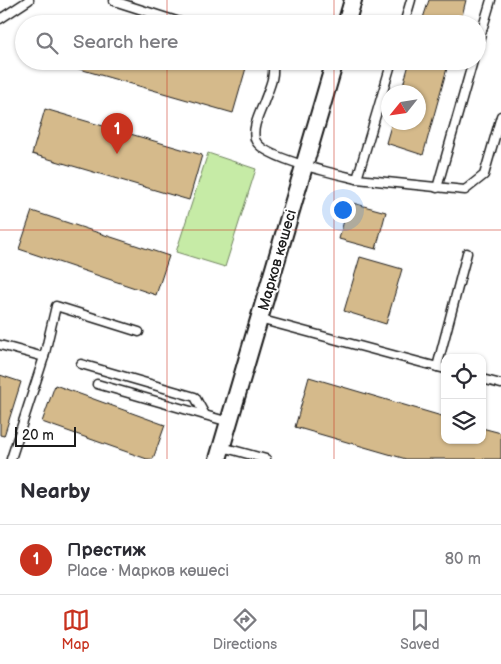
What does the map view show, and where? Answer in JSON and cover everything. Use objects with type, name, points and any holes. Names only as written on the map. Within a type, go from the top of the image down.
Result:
[{"type":"street","points":[[349,15],[353,0]]},
{"type":"street","name":"Марков көшесі","points":[[220,453],[332,70]]},
{"type":"lane","points":[[0,19],[29,0]]},
{"type":"lane","points":[[114,0],[159,15]]},
{"type":"lane","points":[[407,15],[411,0]]},
{"type":"lane","points":[[486,16],[491,0]]},
{"type":"lane","points":[[273,70],[273,76],[255,126],[254,136],[256,142],[268,153],[304,166],[357,180],[465,190],[484,174],[501,116]]},
{"type":"lane","points":[[357,180],[389,70]]},
{"type":"lane","points":[[437,188],[470,70]]},
{"type":"lane","points":[[444,354],[467,254]]},
{"type":"lane","points":[[11,459],[44,357],[56,306],[138,332]]},
{"type":"lane","points":[[259,319],[441,368]]},
{"type":"lane","points":[[0,345],[44,357]]},
{"type":"lane","points":[[81,364],[195,397],[205,415]]},
{"type":"lane","points":[[486,380],[501,384]]},
{"type":"lane","points":[[97,384],[229,422]]},
{"type":"lane","points":[[220,453],[266,459]]},
{"type":"green space","points":[[208,153],[256,169],[225,267],[176,252]]},
{"type":"building","points":[[429,0],[466,0],[462,15],[424,15]]},
{"type":"building","points":[[83,70],[245,70],[233,113]]},
{"type":"building","points":[[407,70],[447,70],[423,155],[386,143],[390,130],[426,130],[426,85],[403,85]]},
{"type":"building","points":[[45,109],[202,155],[189,200],[32,154]]},
{"type":"building","points":[[349,202],[386,212],[376,249],[339,239]]},
{"type":"building","points":[[32,211],[169,256],[156,295],[19,249]]},
{"type":"building","points":[[360,257],[402,269],[386,324],[344,311]]},
{"type":"building","points":[[0,375],[21,382],[4,436],[0,435]]},
{"type":"building","points":[[309,377],[441,416],[441,444],[486,444],[486,429],[501,433],[501,459],[406,459],[295,427]]},
{"type":"building","points":[[55,385],[165,425],[153,459],[147,459],[42,422]]},
{"type":"place","name":"Престиж","points":[[117,154]]}]
